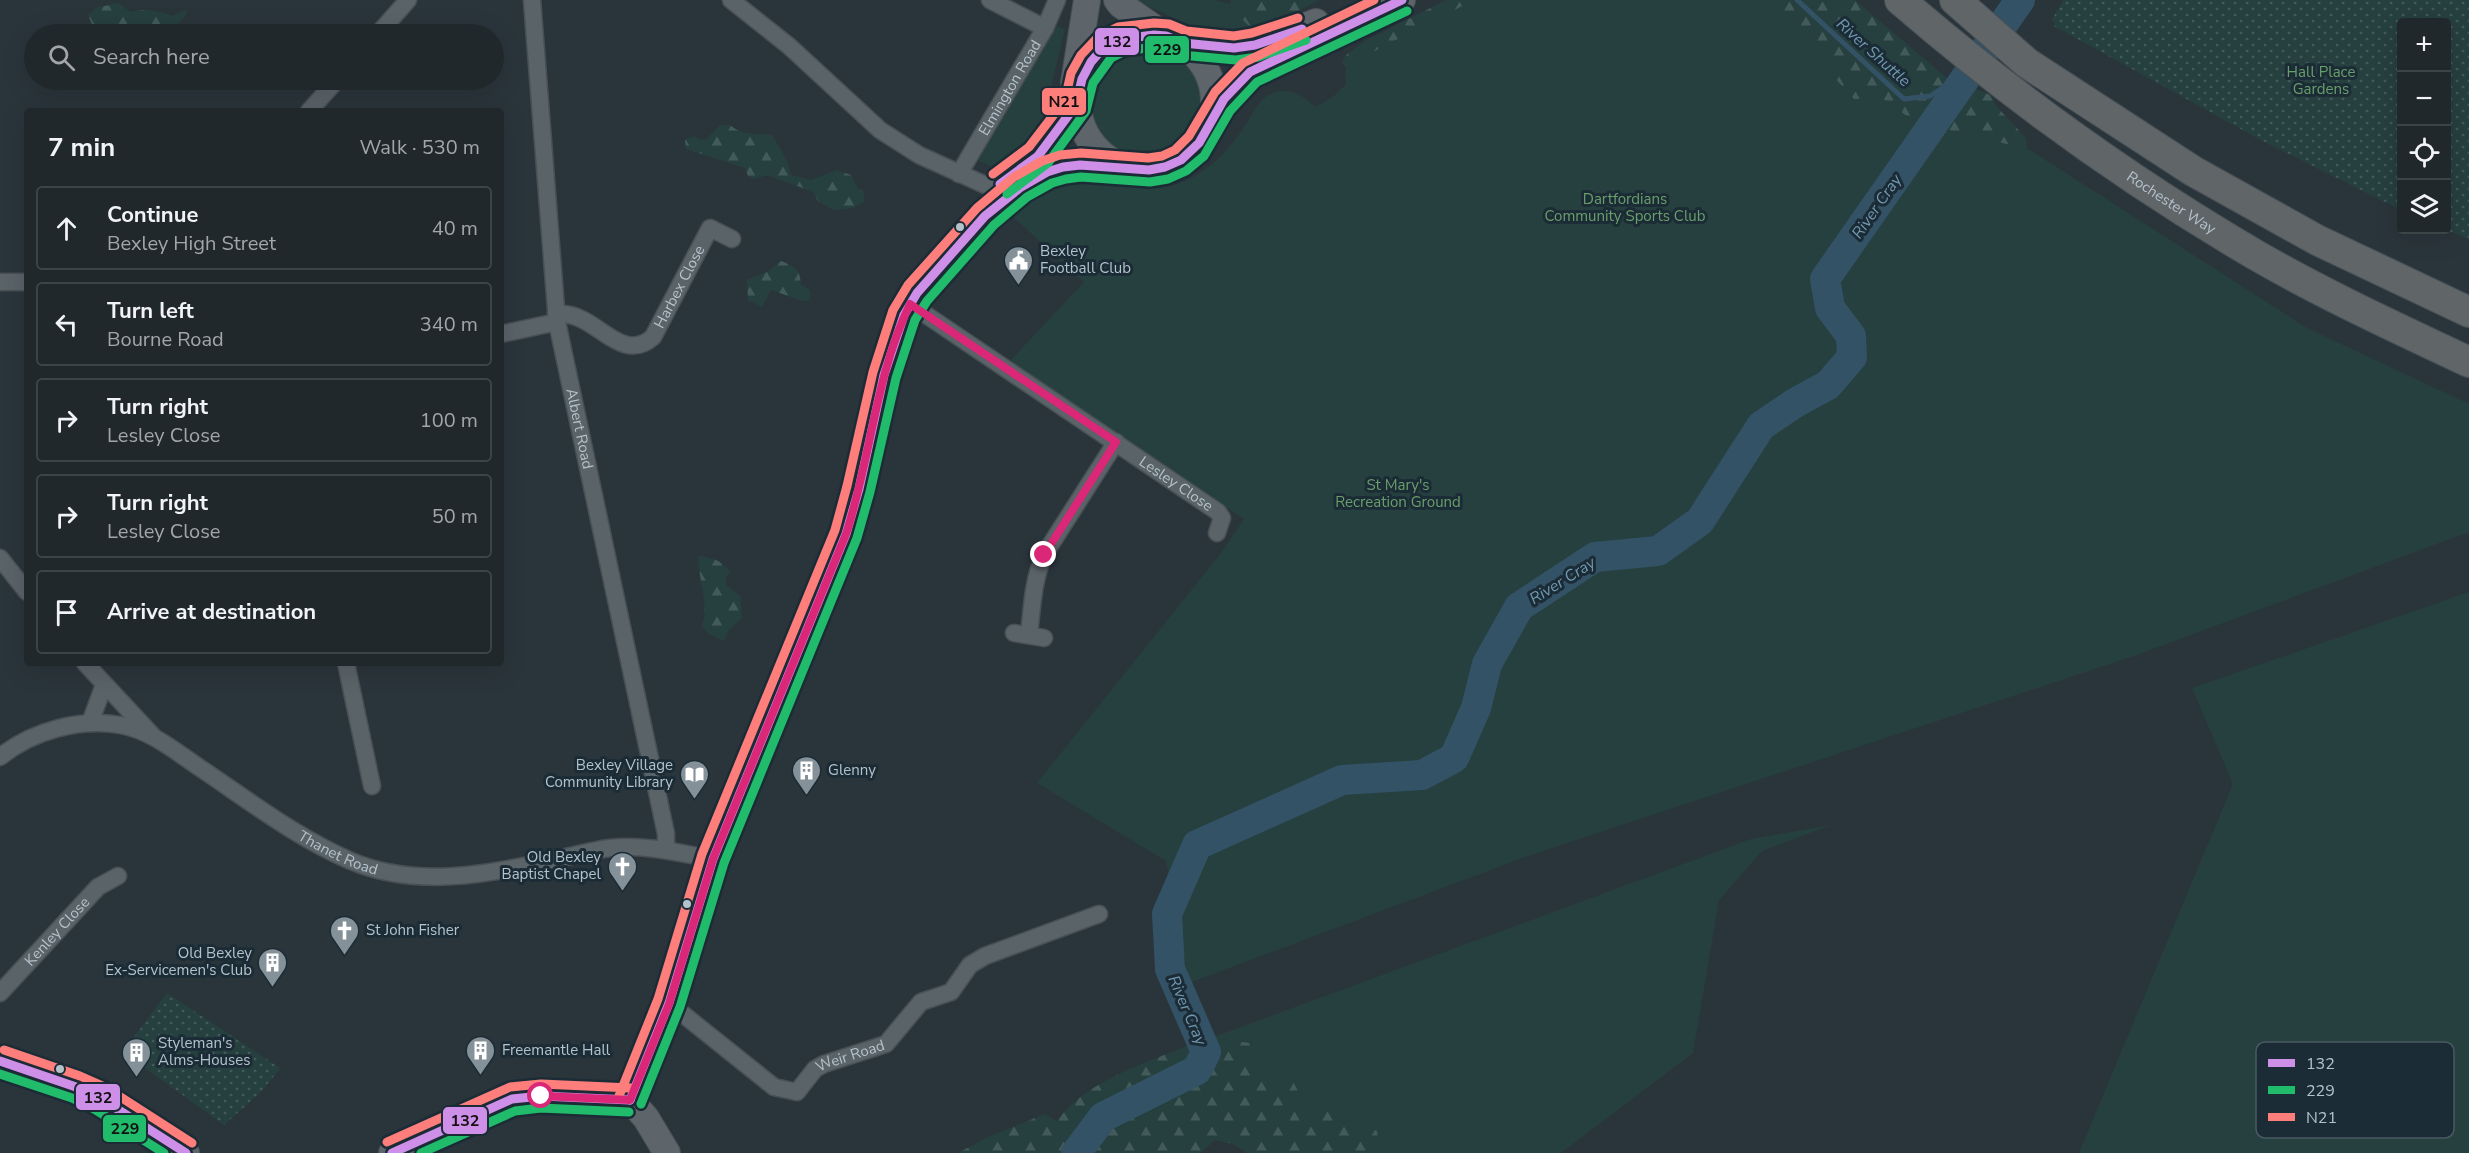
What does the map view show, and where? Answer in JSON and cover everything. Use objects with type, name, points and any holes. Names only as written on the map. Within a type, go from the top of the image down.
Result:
[{"type":"highway","name":"Rochester Way","points":[[1900,0],[2009,91],[2153,193],[2256,255],[2362,311],[2469,362]]},
{"type":"highway","points":[[1961,5],[2027,63],[2193,171],[2317,240],[2469,312]]},
{"type":"main road","points":[[1087,0],[1074,76],[1080,128],[1090,145],[1105,159],[1122,168]]},
{"type":"main road","points":[[1117,0],[1120,5],[1198,56],[1209,73],[1215,92],[1215,112]]},
{"type":"main road","points":[[630,1100],[669,1004],[713,859],[846,534],[886,367],[898,330],[913,299],[919,273],[952,228],[973,206],[1038,156],[1076,103],[1087,70],[1103,48],[1121,39],[1141,35],[1234,48],[1255,45],[1299,30],[1362,0]]},
{"type":"main road","points":[[913,299],[983,218],[1004,199],[1037,177],[1050,170],[1070,165],[1144,171],[1164,168],[1181,160],[1195,148],[1230,91],[1250,72],[1402,0]]},
{"type":"main road","points":[[0,1061],[76,1087],[100,1098],[186,1153]]},
{"type":"main road","points":[[392,1153],[512,1099],[541,1096],[630,1100],[646,1118],[667,1153]]},
{"type":"street","points":[[387,24],[408,0]]},
{"type":"street","name":"Albert Road","points":[[532,0],[556,318],[666,834],[666,850]]},
{"type":"street","points":[[731,0],[789,46],[880,130],[919,155],[994,189]]},
{"type":"street","points":[[990,0],[1045,28]]},
{"type":"street","name":"Elmington Road","points":[[959,174],[1045,28],[1057,0]]},
{"type":"street","points":[[312,108],[328,90]]},
{"type":"street","name":"Harbex Close","points":[[556,318],[581,318],[629,346],[647,342],[653,337],[710,228],[732,239]]},
{"type":"street","points":[[0,282],[24,282]]},
{"type":"street","name":"Lesley Close","points":[[913,299],[1218,512],[1222,518],[1218,533]]},
{"type":"street","points":[[504,333],[556,318]]},
{"type":"street","points":[[1029,635],[1034,587],[1041,562],[1116,442]]},
{"type":"street","points":[[0,558],[24,588]]},
{"type":"street","points":[[88,666],[154,737]]},
{"type":"street","points":[[347,666],[372,786]]},
{"type":"street","points":[[90,723],[104,685]]},
{"type":"street","name":"Thanet Road","points":[[0,757],[31,738],[57,729],[90,723],[121,725],[154,737],[314,842],[351,861],[399,875],[467,876],[609,848],[641,846],[713,859]]},
{"type":"street","name":"Kenley Close","points":[[0,993],[98,887],[118,876]]},
{"type":"street","name":"Weir Road","points":[[669,1004],[774,1087],[796,1092],[815,1069],[824,1064],[886,1044],[921,1002],[951,992],[970,965],[985,956],[1099,914]]},
{"type":"green space","points":[[1135,0],[1214,0],[1230,4],[1231,0],[1260,0],[1237,14],[1252,29],[1225,33],[1196,28]]},
{"type":"green space","points":[[1260,0],[1319,0],[1294,13],[1252,29],[1237,14]]},
{"type":"green space","points":[[1446,0],[1474,0],[1346,68],[1342,63],[1346,55],[1365,41]]},
{"type":"green space","points":[[1474,0],[1757,0],[1788,13],[1819,45],[1830,73],[1854,98],[1882,98],[1915,122],[2030,150],[2307,328],[2469,404],[2469,532],[2131,657],[1531,855],[1189,983],[1166,861],[1037,783],[1221,553],[1244,519],[1010,361],[1084,282],[1011,215],[1045,191],[1067,181],[1151,188],[1177,184],[1191,178],[1222,155],[1267,96],[1281,91],[1293,92],[1316,107],[1334,96],[1346,84],[1345,72],[1350,59]]},
{"type":"green space","points":[[1757,0],[1855,0],[1961,90],[1972,87],[1990,95],[1999,109],[2026,138],[2027,149],[1915,122],[1882,98],[1854,99],[1830,73],[1819,45],[1788,13]]},
{"type":"green space","name":"Hall Place Gardens","points":[[2063,0],[2469,0],[2469,239],[2451,232],[2451,18],[2397,18],[2397,208],[2259,139],[2054,26],[2055,23],[2052,20]]},
{"type":"green space","points":[[118,3],[131,12],[142,10],[173,16],[187,9],[185,17],[178,24],[92,24],[88,15],[96,8]]},
{"type":"green space","points":[[1054,25],[1065,29],[1043,120],[1033,142],[997,170],[978,160],[978,156]]},
{"type":"green space","points":[[1146,45],[1168,49],[1186,62],[1199,80],[1203,102],[1199,124],[1186,142],[1168,155],[1146,159],[1124,155],[1106,142],[1093,124],[1089,102],[1093,80],[1106,62],[1124,49]]},
{"type":"green space","points":[[720,125],[730,125],[750,134],[772,135],[786,159],[791,175],[811,180],[837,170],[851,175],[857,187],[864,192],[864,202],[853,208],[834,210],[818,201],[813,192],[768,175],[753,179],[748,176],[745,168],[686,149],[685,140],[694,136],[700,140],[707,139]]},
{"type":"green space","points":[[781,261],[798,272],[801,285],[810,290],[810,300],[803,301],[771,290],[762,307],[748,300],[747,280],[769,271]]},
{"type":"green space","points":[[698,556],[713,559],[724,565],[731,573],[726,576],[726,585],[740,596],[742,618],[729,630],[724,641],[709,634],[702,626],[705,609]]},
{"type":"green space","points":[[2469,592],[2469,1153],[2079,1153],[2233,784],[2192,688]]},
{"type":"green space","points":[[1831,825],[1762,851],[1719,900],[1693,1053],[1561,1153],[1380,1153],[1377,1131],[1357,1122],[1329,1099],[1307,1110],[1292,1079],[1255,1076],[1250,1061],[1251,1043],[1211,1038],[1751,839]]},
{"type":"green space","points":[[167,993],[280,1068],[262,1091],[224,1125],[123,1052]]},
{"type":"green space","points":[[1211,1038],[1251,1043],[1250,1060],[1255,1076],[1292,1079],[1307,1110],[1329,1099],[1357,1122],[1377,1131],[1380,1153],[1247,1153],[1233,1144],[1215,1140],[1200,1153],[958,1153],[988,1137],[1045,1114],[1057,1122],[1083,1095],[1101,1084],[1140,1065]]},
{"type":"waterway","name":"River Shuttle","points":[[1797,0],[1904,99],[1930,96],[1970,70]]},
{"type":"waterway","name":"River Cray","points":[[1076,1153],[1103,1117],[1197,1070],[1206,1052],[1170,969],[1167,914],[1197,845],[1342,780],[1422,775],[1454,758],[1476,708],[1487,664],[1519,607],[1595,557],[1658,551],[1700,521],[1761,426],[1795,403],[1828,385],[1852,357],[1851,336],[1830,308],[1825,279],[2020,0]]},
{"type":"transit line","name":"N21","points":[[619,1096],[658,999],[702,854],[835,530],[873,372],[893,310],[908,285],[977,208],[1014,177],[1042,161],[1060,155],[1081,153],[1148,158],[1162,156],[1175,150],[1189,136],[1215,92],[1243,63],[1374,0]]},
{"type":"transit line","name":"132","points":[[630,1100],[669,1003],[713,859],[846,534],[859,489],[884,375],[904,315],[917,293],[985,216],[1021,187],[1047,172],[1063,167],[1080,165],[1149,170],[1165,167],[1181,160],[1199,143],[1224,99],[1250,72],[1402,0]]},
{"type":"transit line","name":"229","points":[[641,1104],[680,1007],[724,863],[857,538],[896,378],[915,320],[927,301],[994,225],[1027,197],[1052,183],[1066,179],[1081,177],[1150,182],[1168,179],[1186,171],[1204,156],[1230,111],[1257,82],[1407,11]]},
{"type":"transit line","name":"N21","points":[[993,174],[1029,147],[1065,100],[1071,73],[1081,55],[1098,37],[1118,27],[1154,23],[1169,24],[1186,31],[1234,36],[1252,33],[1298,18]]},
{"type":"transit line","name":"132","points":[[1000,184],[1038,156],[1076,105],[1082,79],[1091,62],[1103,48],[1121,39],[1154,35],[1166,36],[1183,43],[1234,48],[1255,45],[1302,29]]},
{"type":"transit line","name":"229","points":[[1007,194],[1048,163],[1086,111],[1093,83],[1111,58],[1125,51],[1154,47],[1181,55],[1236,60],[1258,57],[1306,40]]},
{"type":"transit line","name":"N21","points":[[4,1050],[105,1087],[192,1143]]},
{"type":"transit line","name":"132","points":[[0,1061],[76,1087],[100,1098],[186,1153]]},
{"type":"transit line","name":"229","points":[[0,1074],[72,1098],[94,1109],[164,1153]]},
{"type":"transit line","name":"N21","points":[[387,1142],[510,1087],[541,1084],[631,1088]]},
{"type":"transit line","name":"132","points":[[392,1153],[512,1099],[541,1096],[630,1100]]},
{"type":"transit line","name":"229","points":[[421,1153],[515,1111],[541,1108],[629,1112]]},
{"type":"place","name":"Bexley Football Club","points":[[1019,286]]},
{"type":"place","name":"Glenny","points":[[807,796]]},
{"type":"place","name":"Bexley Village Community Library","points":[[694,800]]},
{"type":"place","name":"Old Bexley Baptist Chapel","points":[[622,892]]},
{"type":"place","name":"St John Fisher","points":[[345,956]]},
{"type":"place","name":"Old Bexley Ex-Servicemen's Club","points":[[273,988]]},
{"type":"place","name":"Freemantle Hall","points":[[481,1076]]},
{"type":"place","name":"Styleman's Alms-Houses","points":[[137,1078]]},
{"type":"route","points":[[541,1096],[630,1100],[669,1004],[713,859],[846,534],[886,367],[898,330],[910,304],[1116,442],[1044,555]]},
{"type":"park label","name":"Dartfordians Community Sports Club","points":[[1625,208]]},
{"type":"park label","name":"St Mary's Recreation Ground","points":[[1398,494]]}]
